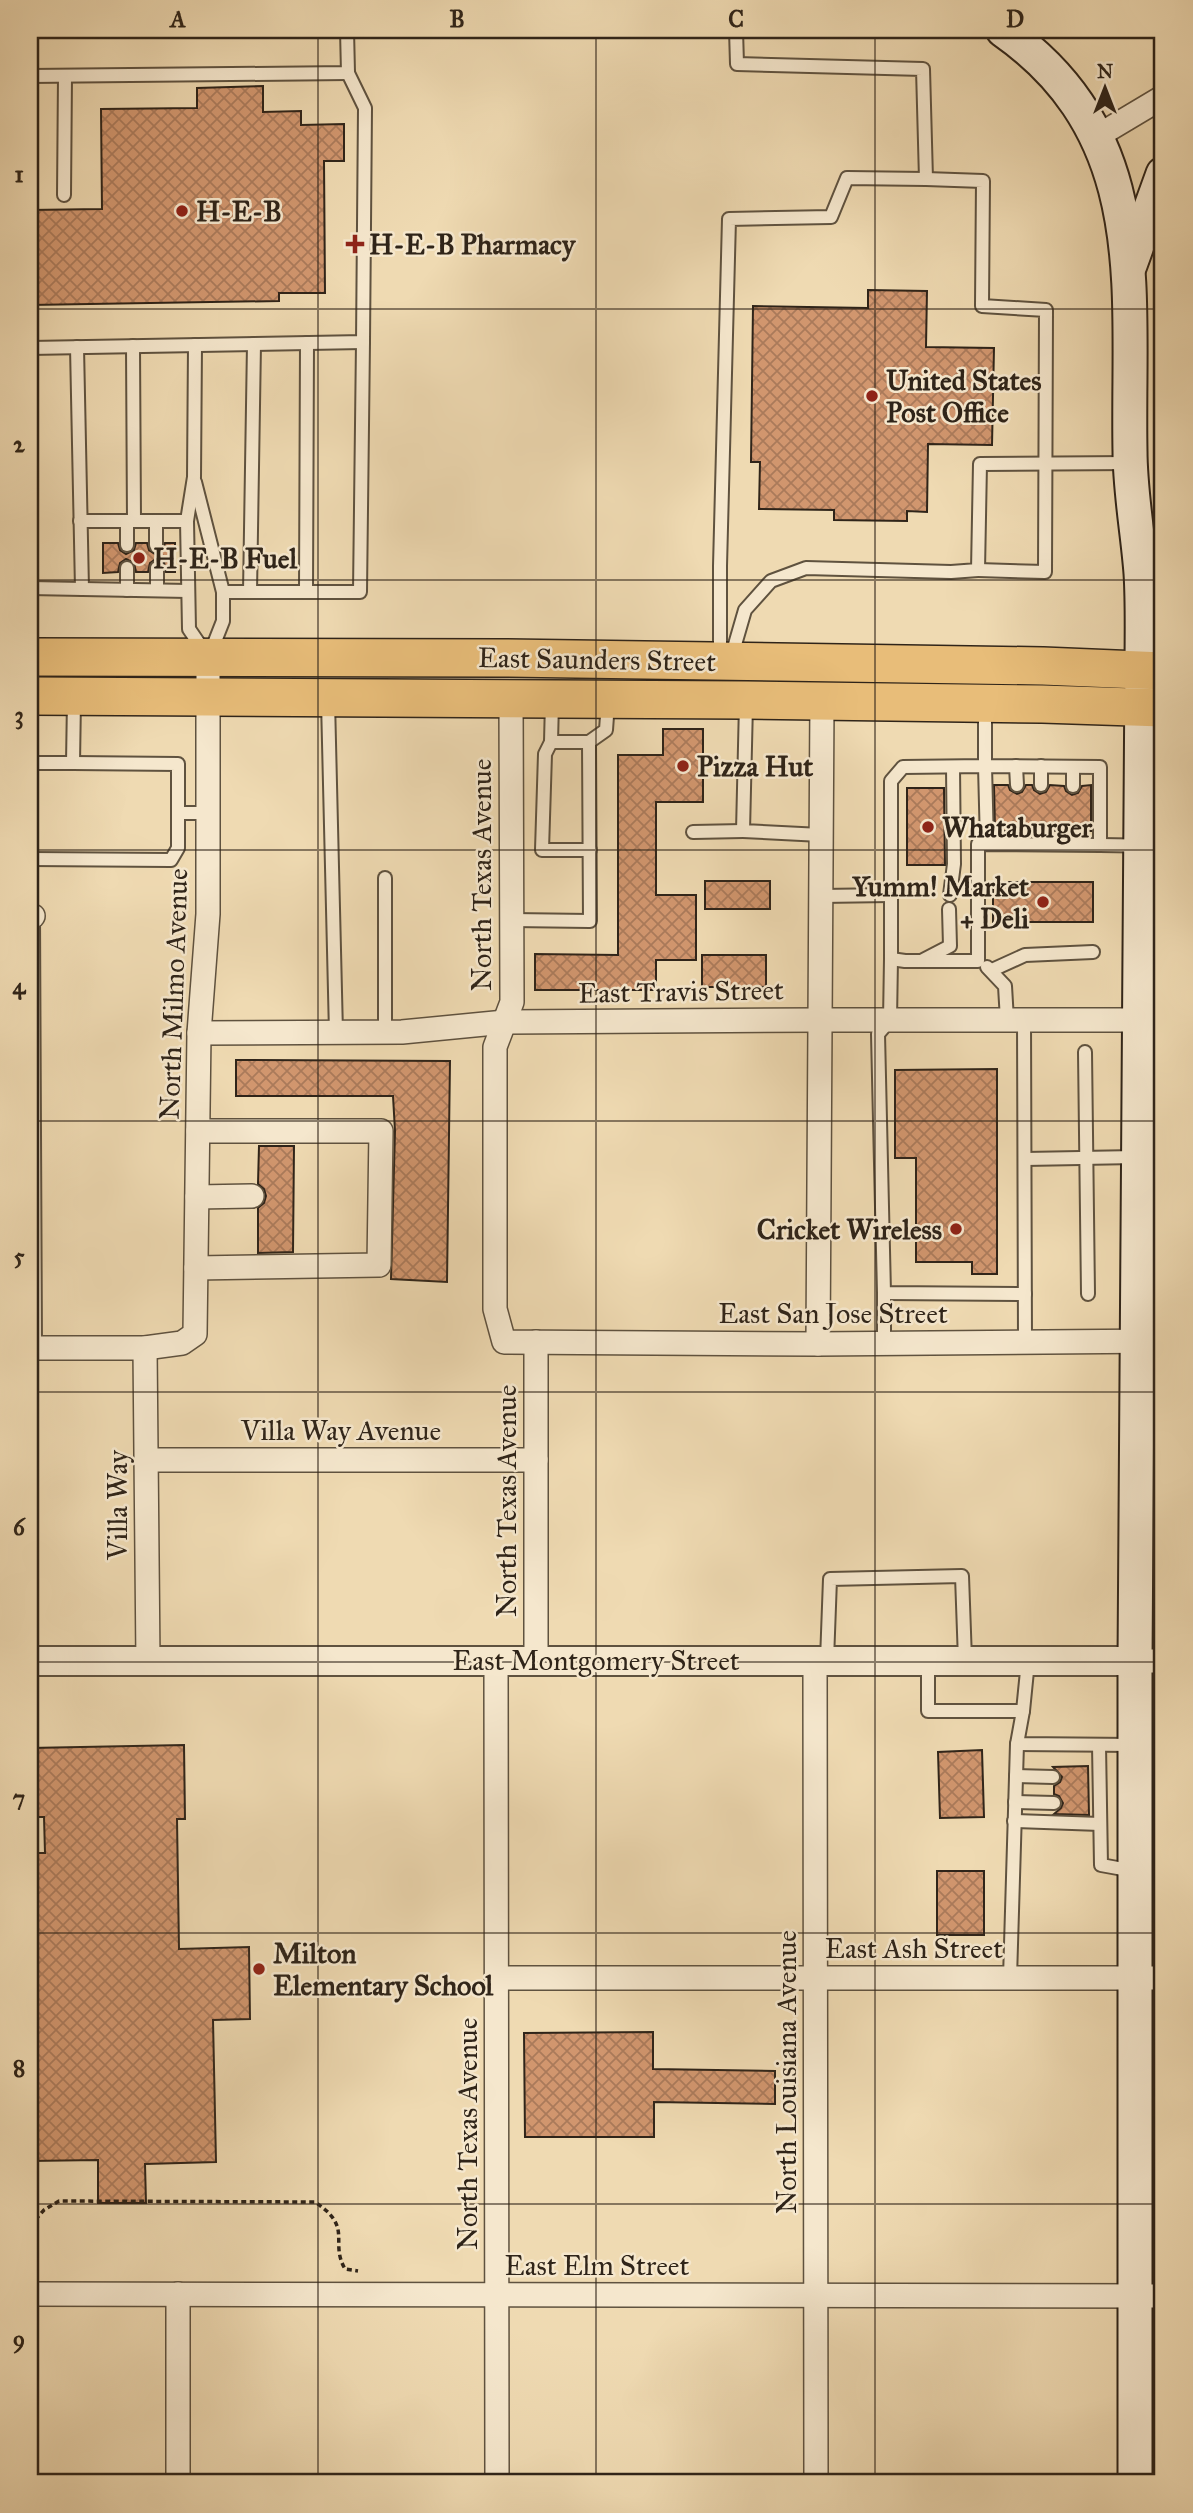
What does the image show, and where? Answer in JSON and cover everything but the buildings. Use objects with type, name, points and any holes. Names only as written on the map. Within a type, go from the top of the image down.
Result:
[{"type":"main road","points":[[1003,30],[1049,68],[1074,100],[1096,136],[1110,167],[1124,222],[1128,270],[1131,463],[1153,670],[1152,1020],[1139,1157],[1150,1341],[1149,1661],[1135,1745],[1134,1871],[1149,1978],[1149,2296],[1135,2483]]},
{"type":"main road","points":[[1128,270],[1163,174]]},
{"type":"main road","name":"East Saunders Street","points":[[30,657],[727,661],[1153,670]]},
{"type":"main road","points":[[444,697],[475,683],[520,678],[704,681],[727,661]]},
{"type":"main road","name":"East Saunders Street","points":[[30,696],[608,698],[1152,707]]},
{"type":"street","points":[[1096,136],[1163,97]]},
{"type":"street","name":"North Milmo Avenue","points":[[145,1348],[181,1343],[195,1334],[199,1033],[208,914],[208,657]]},
{"type":"street","name":"North Texas Avenue","points":[[504,1342],[495,1309],[495,1047],[512,1002],[511,698]]},
{"type":"street","points":[[818,1344],[822,701]]},
{"type":"street","name":"East Travis Street","points":[[199,1033],[385,1032],[505,1023],[1152,1020]]},
{"type":"street","points":[[196,1268],[379,1265],[381,1131],[198,1131]]},
{"type":"street","points":[[197,1197],[252,1196]]},
{"type":"street","name":"East San Jose Street","points":[[504,1342],[818,1344],[1150,1341]]},
{"type":"street","name":"North Texas Avenue","points":[[536,1342],[536,1660]]},
{"type":"street","points":[[32,1348],[145,1348]]},
{"type":"street","name":"Villa Way","points":[[145,1348],[148,1662]]},
{"type":"street","name":"Villa Way Avenue","points":[[146,1460],[536,1460]]},
{"type":"street","name":"North Texas Avenue","points":[[496,1659],[497,2483]]},
{"type":"street","name":"North Louisiana Avenue","points":[[816,2483],[816,1978],[821,1660]]},
{"type":"street","name":"East Montgomery Street","points":[[30,1661],[1149,1661]]},
{"type":"street","name":"East Ash Street","points":[[497,1978],[1149,1978]]},
{"type":"street","name":"East Elm Street","points":[[30,2294],[1149,2296]]},
{"type":"street","points":[[178,2294],[178,2483]]},
{"type":"lane","points":[[223,592],[360,592],[365,108],[348,73],[347,30]]},
{"type":"lane","points":[[736,30],[737,64],[923,69],[926,179]]},
{"type":"lane","points":[[30,76],[348,73]]},
{"type":"lane","points":[[64,195],[65,76]]},
{"type":"lane","points":[[847,178],[982,181],[982,306],[1046,310],[1045,572],[806,568],[771,581],[745,610],[734,648],[727,661],[720,645],[729,219],[831,217],[847,178]]},
{"type":"lane","points":[[30,348],[363,342]]},
{"type":"lane","points":[[306,592],[307,343]]},
{"type":"lane","points":[[250,592],[254,344]]},
{"type":"lane","points":[[195,345],[194,477],[187,521],[189,629],[208,657]]},
{"type":"lane","points":[[127,545],[131,521],[134,346]]},
{"type":"lane","points":[[77,347],[82,589]]},
{"type":"lane","points":[[978,570],[980,464],[1131,463]]},
{"type":"lane","points":[[194,477],[223,592],[223,621],[208,657]]},
{"type":"lane","points":[[80,521],[187,521]]},
{"type":"lane","points":[[156,521],[156,545]]},
{"type":"lane","points":[[127,568],[127,590]]},
{"type":"lane","points":[[157,568],[157,590]]},
{"type":"lane","points":[[30,589],[188,591]]},
{"type":"lane","points":[[73,763],[74,696]]},
{"type":"lane","points":[[328,697],[336,1032]]},
{"type":"lane","points":[[552,698],[551,741],[545,754],[542,850],[590,850]]},
{"type":"lane","points":[[551,741],[589,741],[606,730],[608,698]]},
{"type":"lane","points":[[743,831],[746,700]]},
{"type":"lane","points":[[985,703],[987,845]]},
{"type":"lane","points":[[512,920],[590,921],[589,741]]},
{"type":"lane","points":[[30,763],[178,764],[178,848],[171,860],[30,859]]},
{"type":"lane","points":[[1016,766],[1017,785]]},
{"type":"lane","points":[[1041,766],[1041,785]]},
{"type":"lane","points":[[1073,766],[1073,786]]},
{"type":"lane","points":[[884,1343],[878,1034],[890,1020],[891,781],[904,767],[1100,767],[1100,845]]},
{"type":"lane","points":[[950,895],[954,864],[953,767]]},
{"type":"lane","points":[[177,813],[208,813]]},
{"type":"lane","points":[[693,832],[743,831],[821,835]]},
{"type":"lane","points":[[1041,831],[1042,845]]},
{"type":"lane","points":[[1073,831],[1074,845]]},
{"type":"lane","points":[[978,961],[978,845],[1017,838],[1042,845],[1152,846]]},
{"type":"lane","points":[[385,877],[385,1032]]},
{"type":"lane","points":[[821,896],[891,895]]},
{"type":"lane","points":[[919,961],[950,946],[949,909]]},
{"type":"lane","points":[[32,916],[32,1348]]},
{"type":"lane","points":[[992,970],[1025,955],[1093,952]]},
{"type":"lane","points":[[891,958],[978,961],[992,970],[1005,986],[1015,1020],[1025,1160],[1025,1342]]},
{"type":"lane","points":[[1085,1052],[1088,1294]]},
{"type":"lane","points":[[1025,1160],[1139,1157]]},
{"type":"lane","points":[[884,1293],[1025,1294]]},
{"type":"lane","points":[[821,1660],[830,1579],[962,1576],[965,1660]]},
{"type":"lane","points":[[928,1660],[928,1711],[1023,1711]]},
{"type":"lane","points":[[1010,1978],[1017,1744],[1028,1660]]},
{"type":"lane","points":[[1017,1744],[1135,1745]]},
{"type":"lane","points":[[1099,1745],[1094,1777],[1094,1804],[1100,1824],[1101,1865],[1134,1871]]},
{"type":"lane","points":[[1016,1776],[1053,1777]]},
{"type":"lane","points":[[1015,1802],[1054,1803]]},
{"type":"lane","points":[[1014,1821],[1100,1824]]},
{"type":"path","points":[[30,2226],[44,2210],[59,2201],[314,2202],[329,2211],[339,2228],[341,2262],[345,2269],[358,2271]]},
{"type":"place","name":"H-E-B","points":[[182,211]]},
{"type":"place","name":"H-E-B Pharmacy","points":[[355,244]]},
{"type":"place","name":"United States Post Office","points":[[872,396]]},
{"type":"place","name":"H-E-B Fuel","points":[[139,558]]},
{"type":"place","name":"Pizza Hut","points":[[683,766]]},
{"type":"place","name":"Whataburger","points":[[928,827]]},
{"type":"place","name":"Yumm! Market + Deli","points":[[1043,902]]},
{"type":"place","name":"Cricket Wireless","points":[[956,1229]]},
{"type":"place","name":"Milton Elementary School","points":[[259,1969]]}]
